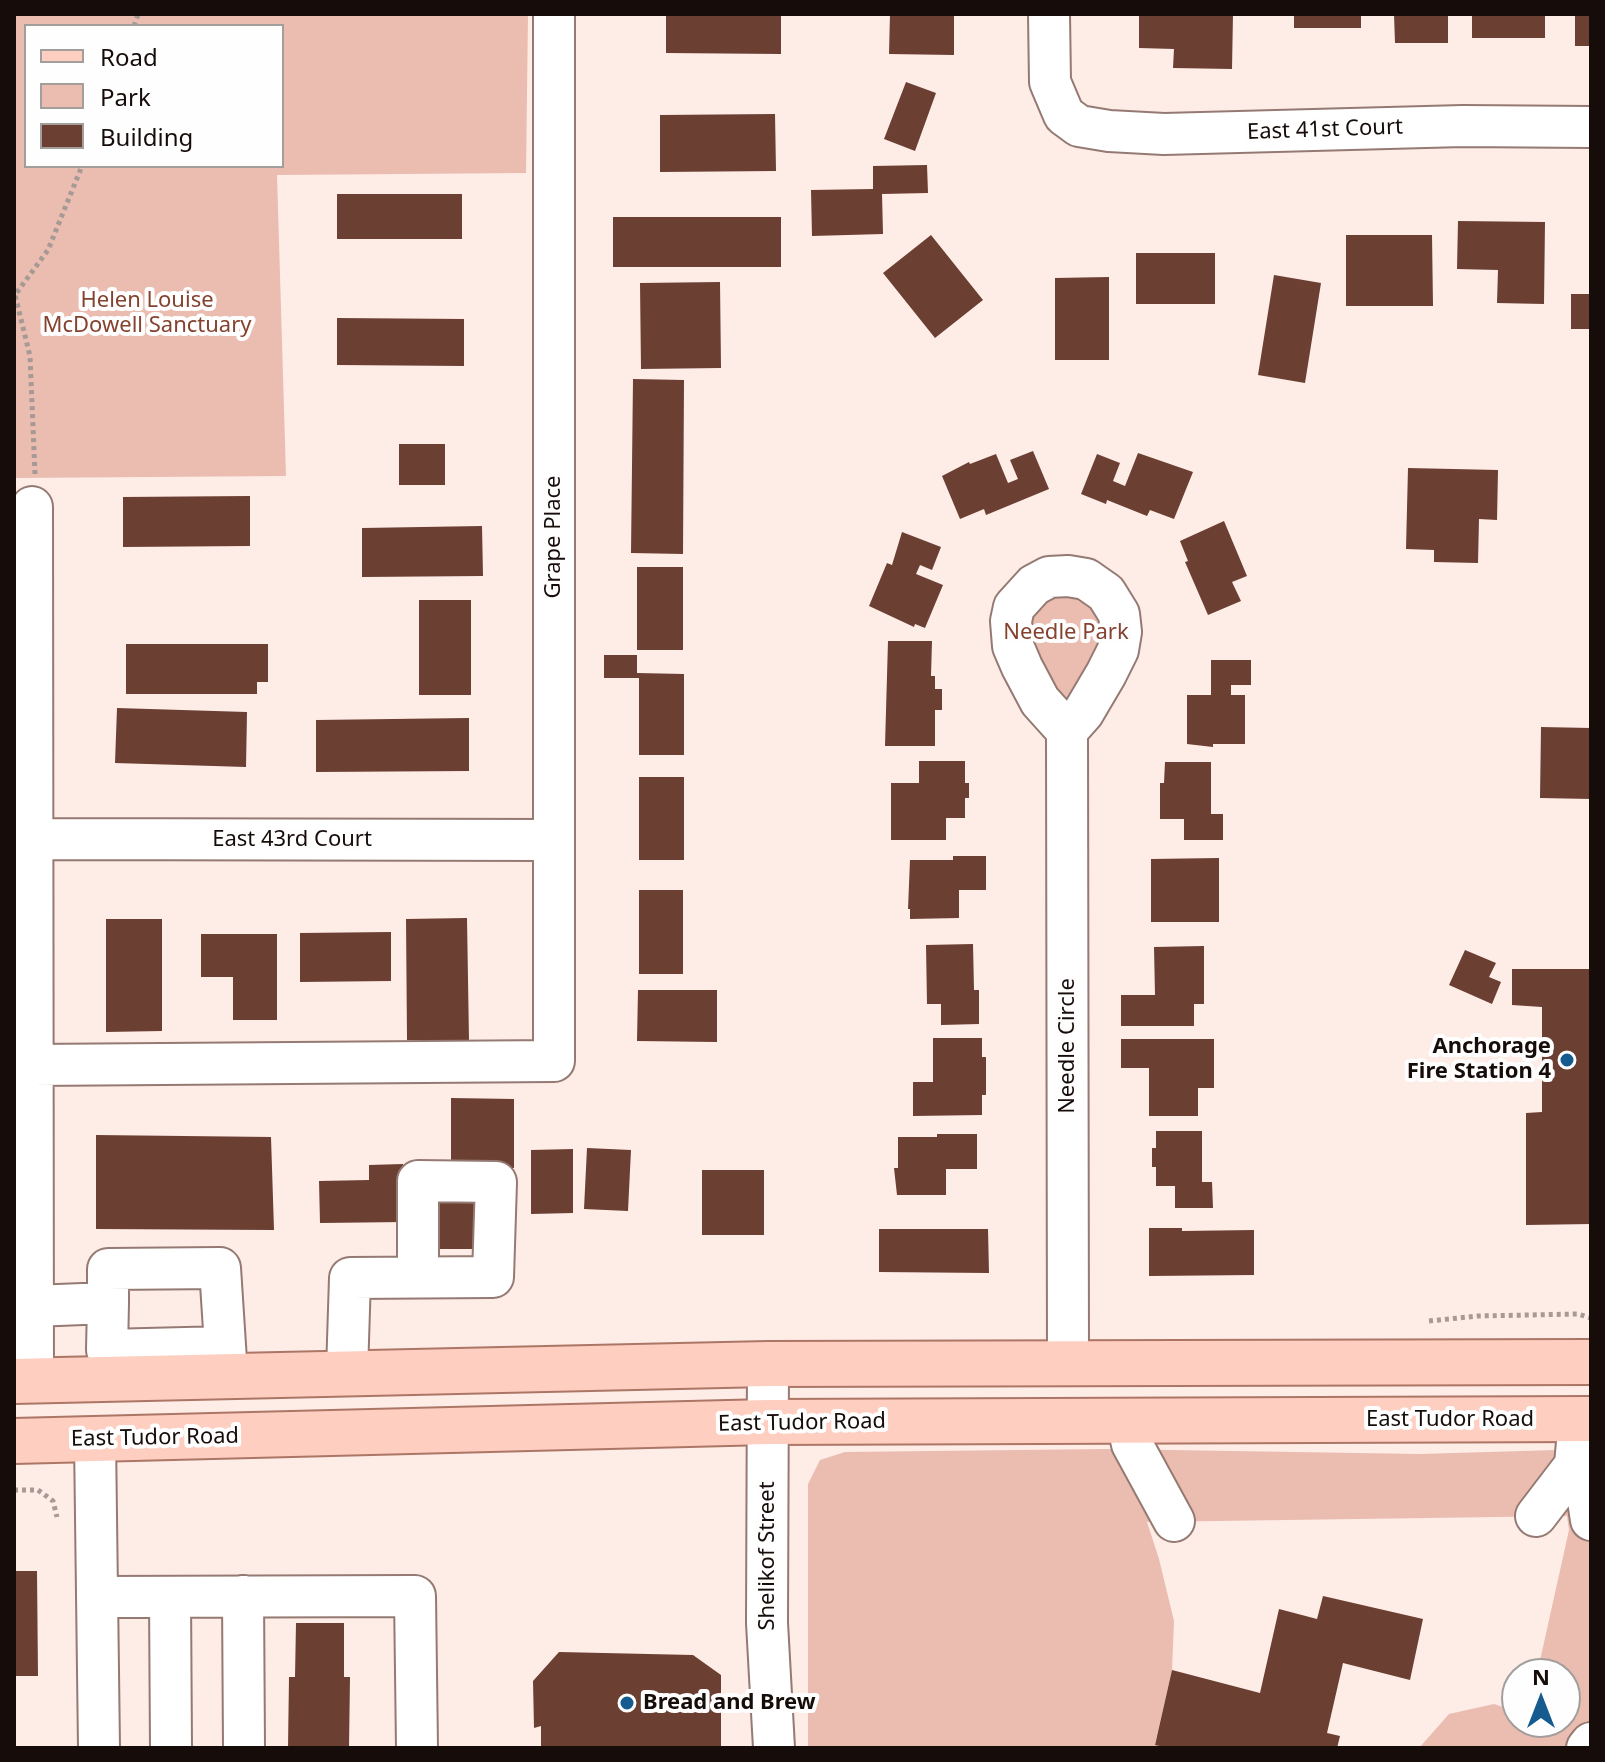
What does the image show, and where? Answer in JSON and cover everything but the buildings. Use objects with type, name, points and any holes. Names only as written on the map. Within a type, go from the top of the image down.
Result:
[{"type":"main road","points":[[24,1381],[226,1362],[347,1372],[1068,1361],[1591,1362]]},
{"type":"main road","name":"East Tudor Road","points":[[14,1441],[768,1422],[1585,1419]]},
{"type":"street","name":"Grape Place","points":[[32,1065],[554,1061],[554,14]]},
{"type":"street","name":"East 41st Court","points":[[1049,14],[1050,82],[1064,115],[1079,126],[1164,134],[1463,126],[1591,127]]},
{"type":"street","points":[[24,1381],[33,1306],[23,1245],[32,1065],[22,887],[31,839],[32,507]]},
{"type":"street","name":"Needle Circle","points":[[1067,731],[1068,1361]]},
{"type":"street","name":"East 43rd Court","points":[[31,839],[554,840]]},
{"type":"street","points":[[220,1268],[226,1362],[107,1350],[108,1303],[108,1269],[220,1268]]},
{"type":"street","points":[[347,1372],[350,1278],[418,1277]]},
{"type":"street","points":[[33,1306],[108,1303]]},
{"type":"street","name":"Shelikof Street","points":[[768,1364],[767,1623],[774,1748]]},
{"type":"street","points":[[1536,1516],[1575,1465],[1585,1419]]},
{"type":"street","points":[[1127,1422],[1132,1444],[1174,1521]]},
{"type":"street","points":[[95,1439],[99,1748]]},
{"type":"street","points":[[1575,1465],[1584,1474],[1591,1520]]},
{"type":"street","points":[[243,1596],[244,1748]]},
{"type":"street","points":[[99,1597],[415,1596],[417,1748]]},
{"type":"street","points":[[170,1597],[171,1748]]},
{"type":"street","points":[[1587,1748],[1591,1743]]},
{"type":"path","points":[[32,507],[35,469],[30,356],[15,294],[48,250],[81,168]]},
{"type":"path","points":[[14,1490],[38,1490],[53,1501],[60,1529]]},
{"type":"green space","name":"Helen Louise McDowell Sanctuary","points":[[14,14],[528,14],[526,173],[277,175],[286,476],[14,478]]},
{"type":"green space","name":"Needle Park","points":[[1070,594],[1087,601],[1100,614],[1104,639],[1070,699],[1064,700],[1033,654],[1030,619],[1043,601],[1052,596]]},
{"type":"green space","points":[[1107,1449],[1420,1454],[1591,1449],[1591,1748],[1419,1748],[1449,1714],[1494,1704],[1501,1706],[1501,1738],[1581,1738],[1581,1658],[1541,1658],[1569,1530],[1567,1516],[1147,1522],[1174,1621],[1172,1670],[1155,1744],[1169,1748],[808,1748],[808,1484],[820,1460],[845,1452]]},
{"type":"place","name":"Anchorage Fire Station 4","points":[[1567,1060]]},
{"type":"place","name":"Bread and Brew","points":[[627,1703]]}]
